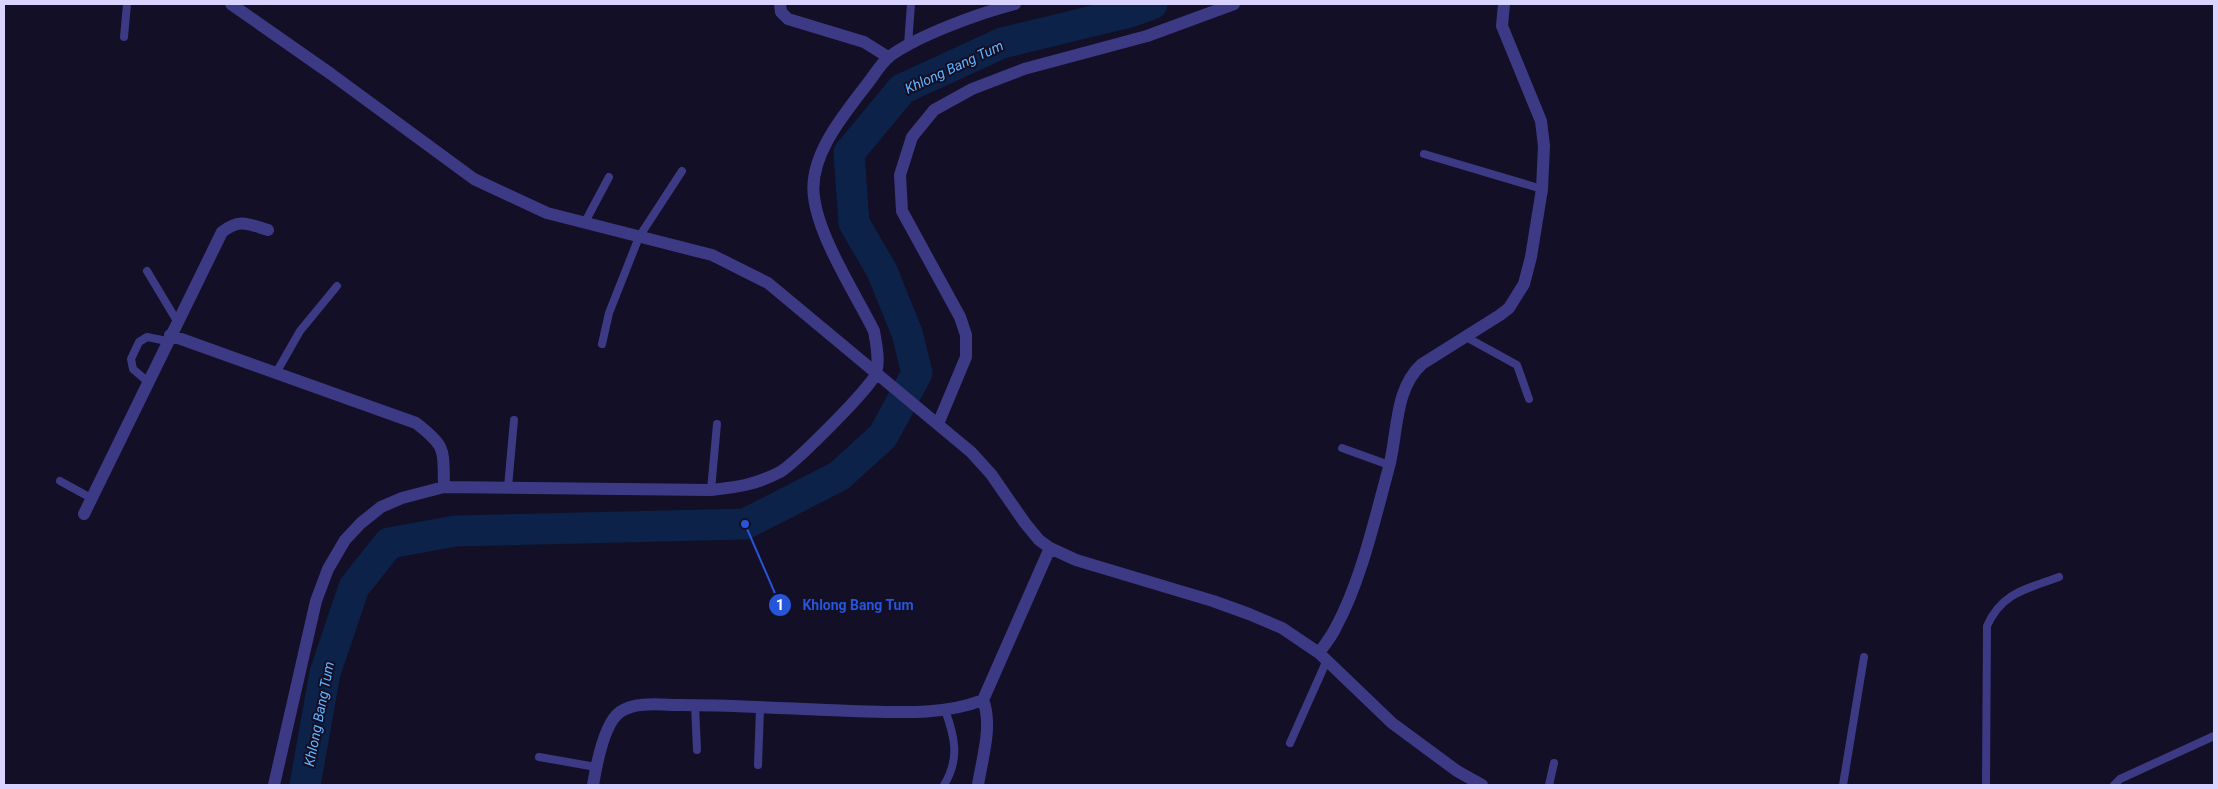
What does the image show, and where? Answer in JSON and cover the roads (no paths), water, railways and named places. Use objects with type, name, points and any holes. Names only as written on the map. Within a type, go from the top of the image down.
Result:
[{"type":"street","points":[[231,4],[474,179],[547,212],[712,255],[768,283],[880,377],[934,419],[978,460],[991,474],[1025,523],[1039,540],[1050,548],[1076,560],[1249,614],[1282,628],[1323,656],[1392,723],[1456,771],[1482,785]]},
{"type":"street","points":[[780,4],[781,12],[788,20],[864,42],[888,57]]},
{"type":"street","points":[[880,377],[874,331],[821,226],[813,191],[815,176],[827,142],[844,114],[888,57],[908,45],[958,23],[1015,4]]},
{"type":"street","points":[[934,419],[966,357],[966,335],[960,317],[902,211],[900,175],[912,136],[934,110],[972,89],[1024,69],[1147,36],[1234,4]]},
{"type":"street","points":[[1323,656],[1354,586],[1389,465],[1404,388],[1412,373],[1422,364],[1509,308],[1524,284],[1531,257],[1542,189],[1544,146],[1541,121],[1502,26],[1504,4]]},
{"type":"street","points":[[84,514],[222,232],[232,224],[243,222],[268,230]]},
{"type":"street","points":[[169,338],[276,373],[416,423],[437,439],[443,453],[444,486]]},
{"type":"street","points":[[274,785],[316,601],[328,569],[345,540],[361,523],[381,507],[402,498],[444,486],[711,490],[748,486],[783,471],[836,422],[880,377]]},
{"type":"street","points":[[593,785],[596,767],[610,725],[620,712],[637,705],[878,711],[945,710],[983,700],[1050,548]]},
{"type":"street","points":[[978,785],[987,727],[987,709],[983,700]]},
{"type":"lane","points":[[124,37],[127,4]]},
{"type":"lane","points":[[908,45],[911,4]]},
{"type":"lane","points":[[1424,154],[1542,189]]},
{"type":"lane","points":[[602,344],[609,313],[639,237],[682,172]]},
{"type":"lane","points":[[585,222],[609,177]]},
{"type":"lane","points":[[147,271],[177,321]]},
{"type":"lane","points":[[276,373],[300,331],[337,286]]},
{"type":"lane","points":[[1466,336],[1517,365],[1529,399]]},
{"type":"lane","points":[[148,382],[133,369],[131,359],[139,342],[147,337],[169,338]]},
{"type":"lane","points":[[508,487],[514,420]]},
{"type":"lane","points":[[711,490],[717,424]]},
{"type":"lane","points":[[1342,448],[1389,465]]},
{"type":"lane","points":[[60,481],[91,498]]},
{"type":"lane","points":[[1986,785],[1987,626],[1993,611],[2008,597],[2059,577]]},
{"type":"lane","points":[[1290,743],[1323,656]]},
{"type":"lane","points":[[1843,785],[1864,657]]},
{"type":"lane","points":[[695,705],[697,750]]},
{"type":"lane","points":[[758,765],[760,708]]},
{"type":"lane","points":[[944,785],[955,756],[954,734],[945,710]]},
{"type":"lane","points":[[2114,785],[2120,779],[2214,736]]},
{"type":"lane","points":[[539,757],[596,767]]},
{"type":"lane","points":[[1549,785],[1554,764]]},
{"type":"waterway","name":"Khlong Bang Tum","points":[[305,785],[325,673],[354,587],[389,543],[455,531],[745,524],[839,476],[883,436],[917,373],[907,333],[882,271],[854,223],[849,153],[902,89],[1002,43],[1130,12],[1152,4]]},
{"type":"place","name":"Khlong Bang Tum","points":[[745,524]]}]
